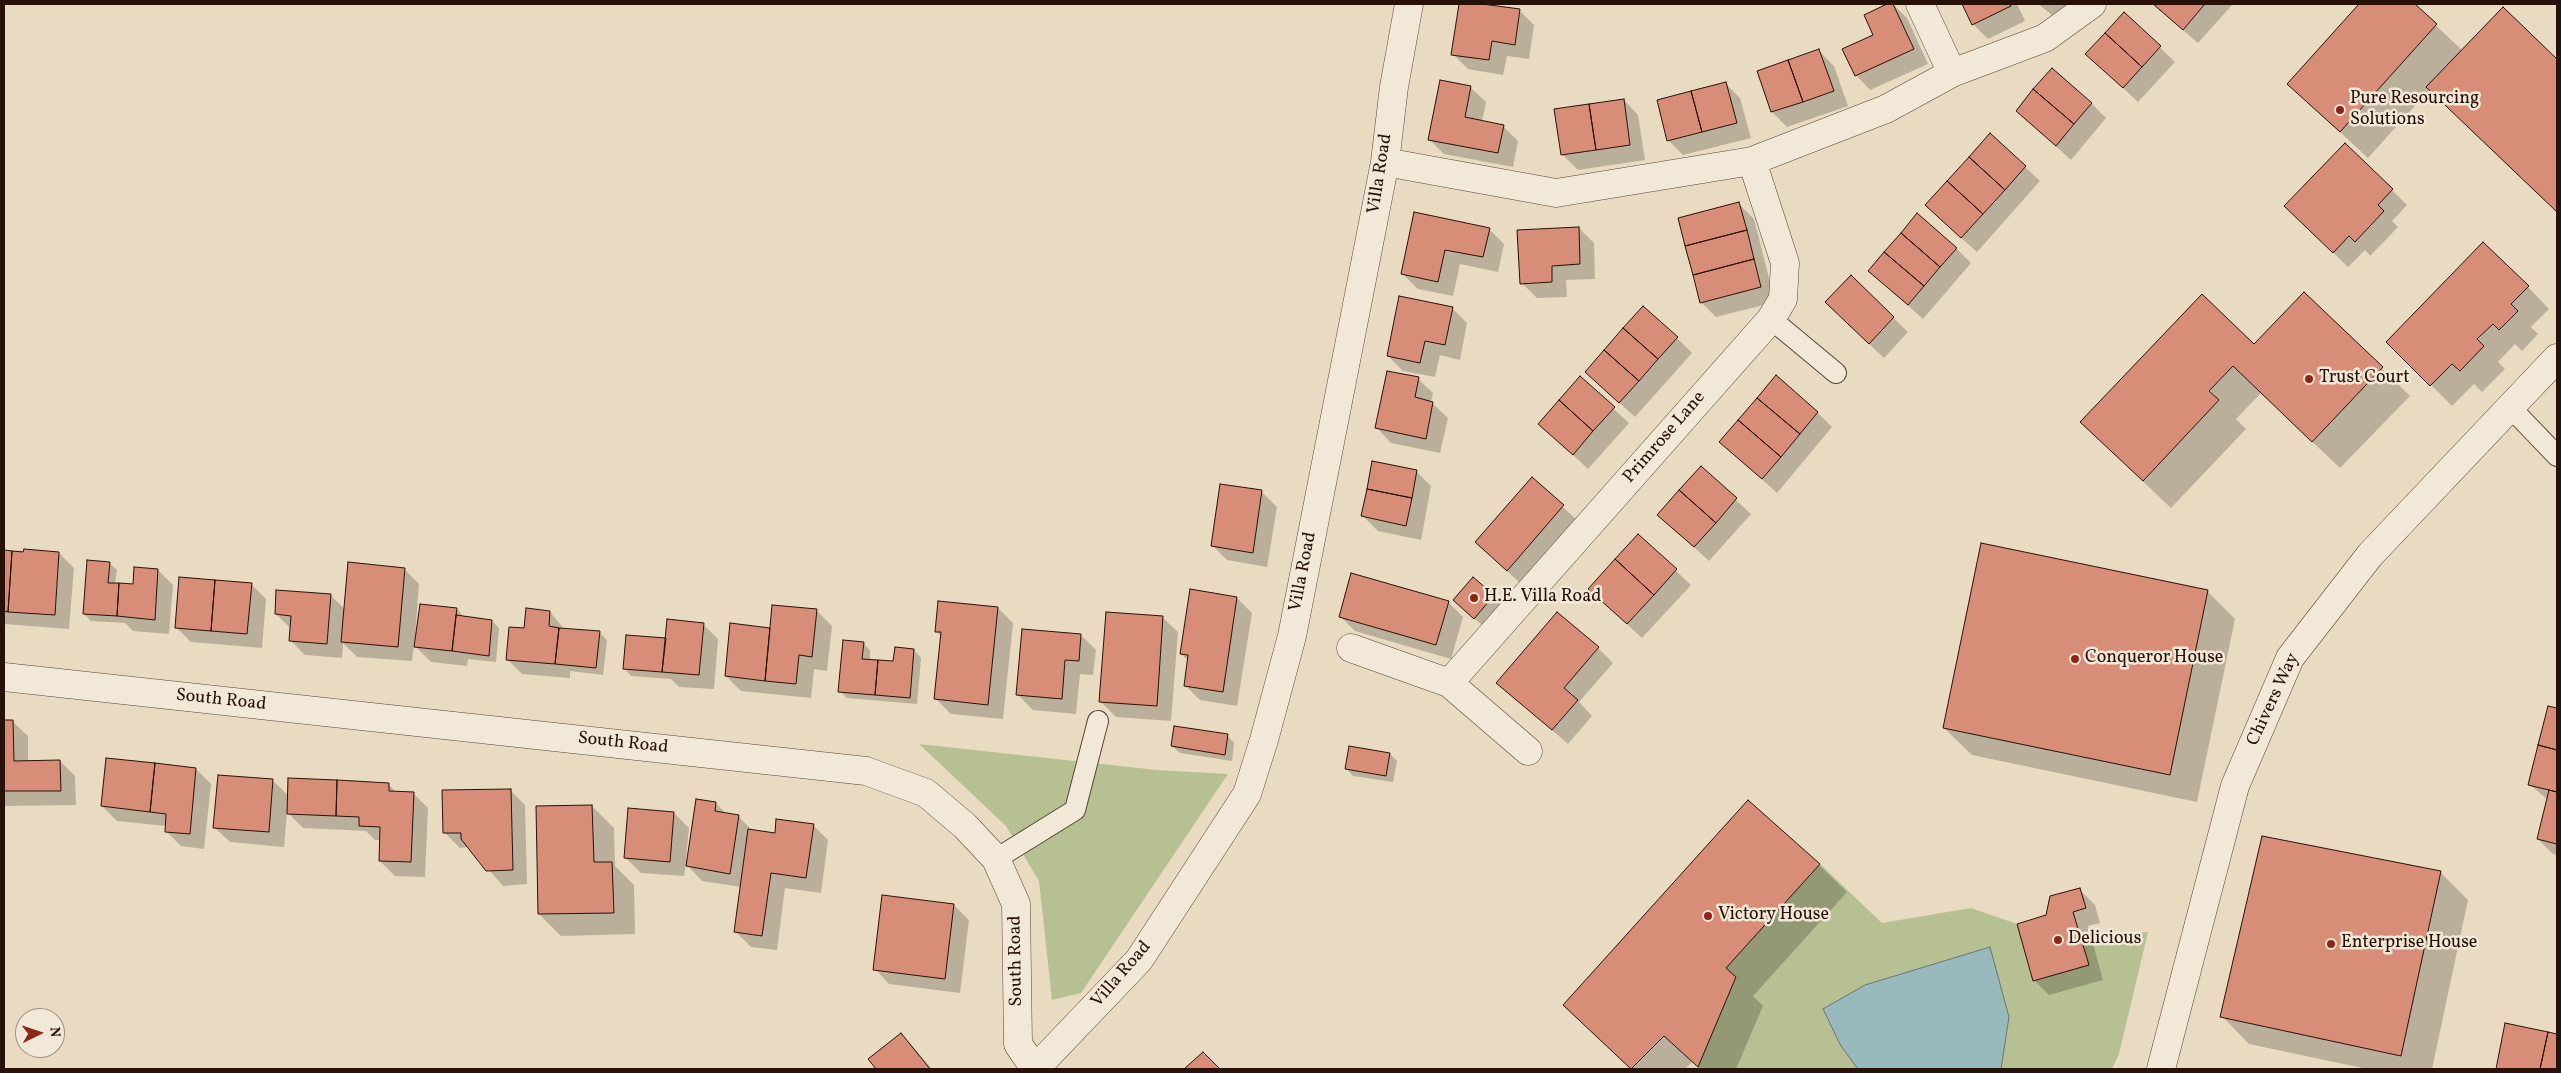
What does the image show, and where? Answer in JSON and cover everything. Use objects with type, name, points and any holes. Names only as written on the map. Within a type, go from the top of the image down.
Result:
[{"type":"street","name":"Villa Road","points":[[1035,1069],[1139,960],[1247,794],[1264,740],[1292,636],[1385,162],[1394,87],[1409,4]]},
{"type":"street","points":[[1920,4],[1952,73]]},
{"type":"street","points":[[1385,162],[1556,193],[1752,160],[1886,109],[1952,73],[2045,38],[2092,4]]},
{"type":"street","name":"Primrose Lane","points":[[1449,683],[1771,319],[1782,299],[1785,264],[1752,160]]},
{"type":"street","name":"Chivers Way","points":[[2161,1069],[2235,786],[2290,658],[2370,555],[2557,358]]},
{"type":"street","points":[[1351,648],[1449,683],[1528,751]]},
{"type":"street","name":"South Road","points":[[4,677],[866,771],[926,794],[966,826],[996,859],[1016,904],[1018,1044],[1035,1069]]},
{"type":"lane","points":[[1771,319],[1836,373]]},
{"type":"lane","points":[[2511,408],[2557,456]]},
{"type":"lane","points":[[996,859],[1075,810],[1098,721]]},
{"type":"green space","points":[[919,744],[1157,770],[1228,774],[1081,993],[1052,1000],[1039,881],[1006,826]]},
{"type":"green space","points":[[1820,864],[1882,923],[1971,908],[2017,924],[2033,981],[2089,965],[2081,938],[2148,932],[2119,1054],[2112,1069],[1697,1069],[1736,977],[1726,968]]},
{"type":"water","points":[[1990,947],[2009,1017],[2001,1069],[1858,1069],[1841,1046],[1823,1009],[1865,985]]},
{"type":"building","points":[[1459,4],[1482,4],[1520,9],[1515,45],[1492,41],[1489,60],[1451,55]]},
{"type":"building","points":[[1887,4],[1893,4],[1914,49],[1855,76],[1842,49],[1873,35],[1864,15]]},
{"type":"building","points":[[1962,4],[2010,4],[2011,6],[1972,25]]},
{"type":"building","points":[[2153,4],[2203,4],[2204,5],[2183,30]]},
{"type":"building","points":[[2359,4],[2415,4],[2437,24],[2340,132],[2287,84]]},
{"type":"building","points":[[2503,7],[2557,59],[2557,212],[2426,87]]},
{"type":"building","points":[[2124,12],[2161,46],[2142,67],[2105,33]]},
{"type":"building","points":[[2105,33],[2142,67],[2123,88],[2085,54]]},
{"type":"building","points":[[1819,49],[1834,91],[1803,102],[1788,60]]},
{"type":"building","points":[[1788,60],[1803,102],[1771,112],[1757,71]]},
{"type":"building","points":[[2052,68],[2092,103],[2074,124],[2033,89]]},
{"type":"building","points":[[1440,80],[1471,86],[1465,117],[1504,125],[1498,153],[1428,140]]},
{"type":"building","points":[[1726,82],[1737,123],[1702,132],[1691,91]]},
{"type":"building","points":[[2033,89],[2074,124],[2056,146],[2016,111]]},
{"type":"building","points":[[1691,91],[1702,132],[1667,141],[1657,100]]},
{"type":"building","points":[[1624,99],[1630,145],[1596,150],[1589,104]]},
{"type":"building","points":[[1589,104],[1596,150],[1561,155],[1554,109]]},
{"type":"building","points":[[1990,133],[2026,166],[2005,190],[1969,157]]},
{"type":"building","points":[[2345,143],[2393,189],[2378,205],[2384,211],[2355,242],[2349,236],[2333,253],[2284,206]]},
{"type":"building","points":[[1969,157],[2005,190],[1983,214],[1947,181]]},
{"type":"building","points":[[1947,181],[1983,214],[1961,238],[1925,205]]},
{"type":"building","points":[[1739,202],[1747,230],[1685,246],[1678,218]]},
{"type":"building","points":[[1414,212],[1490,228],[1483,257],[1445,250],[1438,282],[1401,274]]},
{"type":"building","points":[[1917,213],[1957,248],[1940,267],[1901,233]]},
{"type":"building","points":[[1579,227],[1580,264],[1552,266],[1552,282],[1520,284],[1517,230]]},
{"type":"building","points":[[1747,230],[1754,259],[1693,275],[1685,246]]},
{"type":"building","points":[[1901,233],[1940,267],[1924,286],[1884,252]]},
{"type":"building","points":[[2483,242],[2529,286],[2511,304],[2518,311],[2499,330],[2493,324],[2477,339],[2484,346],[2460,371],[2452,364],[2430,386],[2386,342]]},
{"type":"building","points":[[1884,252],[1924,286],[1908,305],[1868,271]]},
{"type":"building","points":[[1754,259],[1761,287],[1700,303],[1693,275]]},
{"type":"building","points":[[1851,275],[1894,317],[1869,344],[1825,302]]},
{"type":"building","name":"Trust Court","points":[[2304,292],[2383,367],[2312,442],[2233,366],[2209,391],[2219,400],[2143,481],[2080,422],[2202,294],[2254,344]]},
{"type":"building","points":[[1399,296],[1453,307],[1445,345],[1425,341],[1420,363],[1387,356]]},
{"type":"building","points":[[1643,306],[1678,337],[1658,359],[1623,328]]},
{"type":"building","points":[[1623,328],[1658,359],[1639,381],[1604,350]]},
{"type":"building","points":[[1604,350],[1639,381],[1619,403],[1585,372]]},
{"type":"building","points":[[1387,371],[1419,377],[1415,397],[1433,402],[1426,439],[1375,428]]},
{"type":"building","points":[[1776,375],[1818,412],[1800,434],[1757,398]]},
{"type":"building","points":[[1580,376],[1615,407],[1593,431],[1559,400]]},
{"type":"building","points":[[1757,398],[1800,434],[1781,457],[1738,420]]},
{"type":"building","points":[[1559,400],[1593,431],[1573,455],[1538,424]]},
{"type":"building","points":[[1738,420],[1781,457],[1762,479],[1719,442]]},
{"type":"building","points":[[1372,461],[1417,470],[1412,498],[1367,489]]},
{"type":"building","points":[[1701,466],[1737,498],[1716,523],[1679,490]]},
{"type":"building","points":[[1532,477],[1564,505],[1507,571],[1475,542]]},
{"type":"building","points":[[1220,484],[1262,490],[1253,553],[1211,546]]},
{"type":"building","points":[[1367,489],[1412,498],[1406,526],[1361,516]]},
{"type":"building","points":[[1679,490],[1716,523],[1694,547],[1657,515]]},
{"type":"building","points":[[1638,534],[1677,569],[1654,595],[1615,559]]},
{"type":"building","name":"Conqueror House","points":[[1981,543],[2208,590],[2170,775],[1943,728]]},
{"type":"building","points":[[24,549],[59,552],[55,615],[8,612],[12,551],[23,552]]},
{"type":"building","points":[[4,550],[12,551],[8,612],[4,611]]},
{"type":"building","points":[[1615,559],[1654,595],[1627,624],[1588,589]]},
{"type":"building","points":[[87,560],[110,562],[108,583],[119,583],[117,616],[83,614]]},
{"type":"building","points":[[348,562],[405,568],[398,647],[341,642]]},
{"type":"building","points":[[134,567],[158,569],[155,620],[117,616],[119,583],[133,584]]},
{"type":"building","points":[[1351,573],[1449,601],[1436,645],[1339,617]]},
{"type":"building","points":[[179,577],[215,580],[211,631],[175,628]]},
{"type":"building","name":"H.E. Villa Road","points":[[1473,577],[1494,595],[1474,619],[1453,600]]},
{"type":"building","points":[[215,580],[252,583],[247,634],[211,631]]},
{"type":"building","points":[[1190,589],[1237,597],[1223,692],[1184,686],[1188,655],[1180,654]]},
{"type":"building","points":[[276,590],[331,594],[327,644],[289,641],[291,616],[275,614]]},
{"type":"building","points":[[938,601],[998,607],[988,705],[934,699],[941,632],[935,632]]},
{"type":"building","points":[[420,604],[457,608],[452,651],[414,647]]},
{"type":"building","points":[[772,605],[817,609],[812,657],[799,655],[796,684],[765,681]]},
{"type":"building","points":[[526,608],[550,611],[549,626],[559,628],[555,664],[506,660],[509,627],[524,628]]},
{"type":"building","points":[[1106,612],[1163,616],[1157,706],[1099,702]]},
{"type":"building","points":[[1557,612],[1599,647],[1564,688],[1578,700],[1552,730],[1496,683]]},
{"type":"building","points":[[456,615],[492,620],[489,656],[452,651]]},
{"type":"building","points":[[667,619],[704,623],[699,675],[662,672]]},
{"type":"building","points":[[730,623],[770,628],[765,681],[725,676]]},
{"type":"building","points":[[559,628],[600,631],[596,668],[555,664]]},
{"type":"building","points":[[1022,629],[1081,634],[1079,661],[1065,660],[1062,699],[1016,695]]},
{"type":"building","points":[[626,635],[666,638],[662,672],[623,669]]},
{"type":"building","points":[[843,640],[864,642],[862,659],[878,660],[875,695],[838,692]]},
{"type":"building","points":[[895,647],[914,649],[910,698],[875,695],[878,660],[893,661]]},
{"type":"building","points":[[2548,706],[2557,708],[2557,750],[2538,745]]},
{"type":"building","points":[[4,720],[13,720],[14,761],[60,760],[61,791],[4,791]]},
{"type":"building","points":[[1174,726],[1228,734],[1225,755],[1171,746]]},
{"type":"building","points":[[2538,745],[2557,750],[2557,792],[2528,785]]},
{"type":"building","points":[[1349,746],[1390,753],[1386,776],[1345,769]]},
{"type":"building","points":[[106,758],[155,763],[150,812],[101,806]]},
{"type":"building","points":[[155,763],[196,768],[190,834],[165,832],[166,814],[150,812]]},
{"type":"building","points":[[218,775],[273,779],[269,832],[213,828]]},
{"type":"building","points":[[288,778],[337,780],[336,816],[287,814]]},
{"type":"building","points":[[337,780],[389,783],[389,791],[414,792],[411,862],[379,861],[380,827],[359,826],[359,817],[336,816]]},
{"type":"building","points":[[511,789],[513,870],[486,871],[461,839],[461,833],[443,833],[442,790]]},
{"type":"building","points":[[2549,790],[2557,792],[2557,844],[2537,839]]},
{"type":"building","points":[[696,799],[716,802],[715,811],[739,815],[730,874],[686,866]]},
{"type":"building","name":"Victory House","points":[[1748,800],[1820,864],[1726,968],[1736,977],[1698,1067],[1664,1036],[1631,1069],[1563,1005]]},
{"type":"building","points":[[592,805],[594,862],[612,862],[614,913],[538,914],[536,806]]},
{"type":"building","points":[[628,808],[674,812],[670,862],[624,858]]},
{"type":"building","points":[[776,819],[814,824],[806,878],[771,873],[762,936],[734,932],[748,829],[775,833]]},
{"type":"building","name":"Enterprise House","points":[[2262,836],[2441,871],[2401,1056],[2220,1017]]},
{"type":"building","points":[[2080,888],[2086,908],[2073,912],[2089,965],[2033,981],[2017,924],[2046,915],[2050,896]]},
{"type":"building","points":[[882,895],[954,904],[945,979],[873,970]]},
{"type":"building","points":[[2505,1023],[2548,1032],[2540,1069],[2496,1069]]},
{"type":"building","points":[[2548,1032],[2557,1034],[2557,1069],[2540,1069]]},
{"type":"building","points":[[901,1033],[930,1069],[876,1069],[868,1059]]},
{"type":"building","points":[[1203,1052],[1220,1069],[1184,1069]]},
{"type":"place","name":"Pure Resourcing Solutions","points":[[2340,110]]},
{"type":"place","name":"Trust Court","points":[[2309,379]]},
{"type":"place","name":"H.E. Villa Road","points":[[1474,598]]},
{"type":"place","name":"Conqueror House","points":[[2075,659]]},
{"type":"place","name":"Victory House","points":[[1708,916]]},
{"type":"place","name":"Delicious","points":[[2058,940]]},
{"type":"place","name":"Enterprise House","points":[[2331,944]]}]
